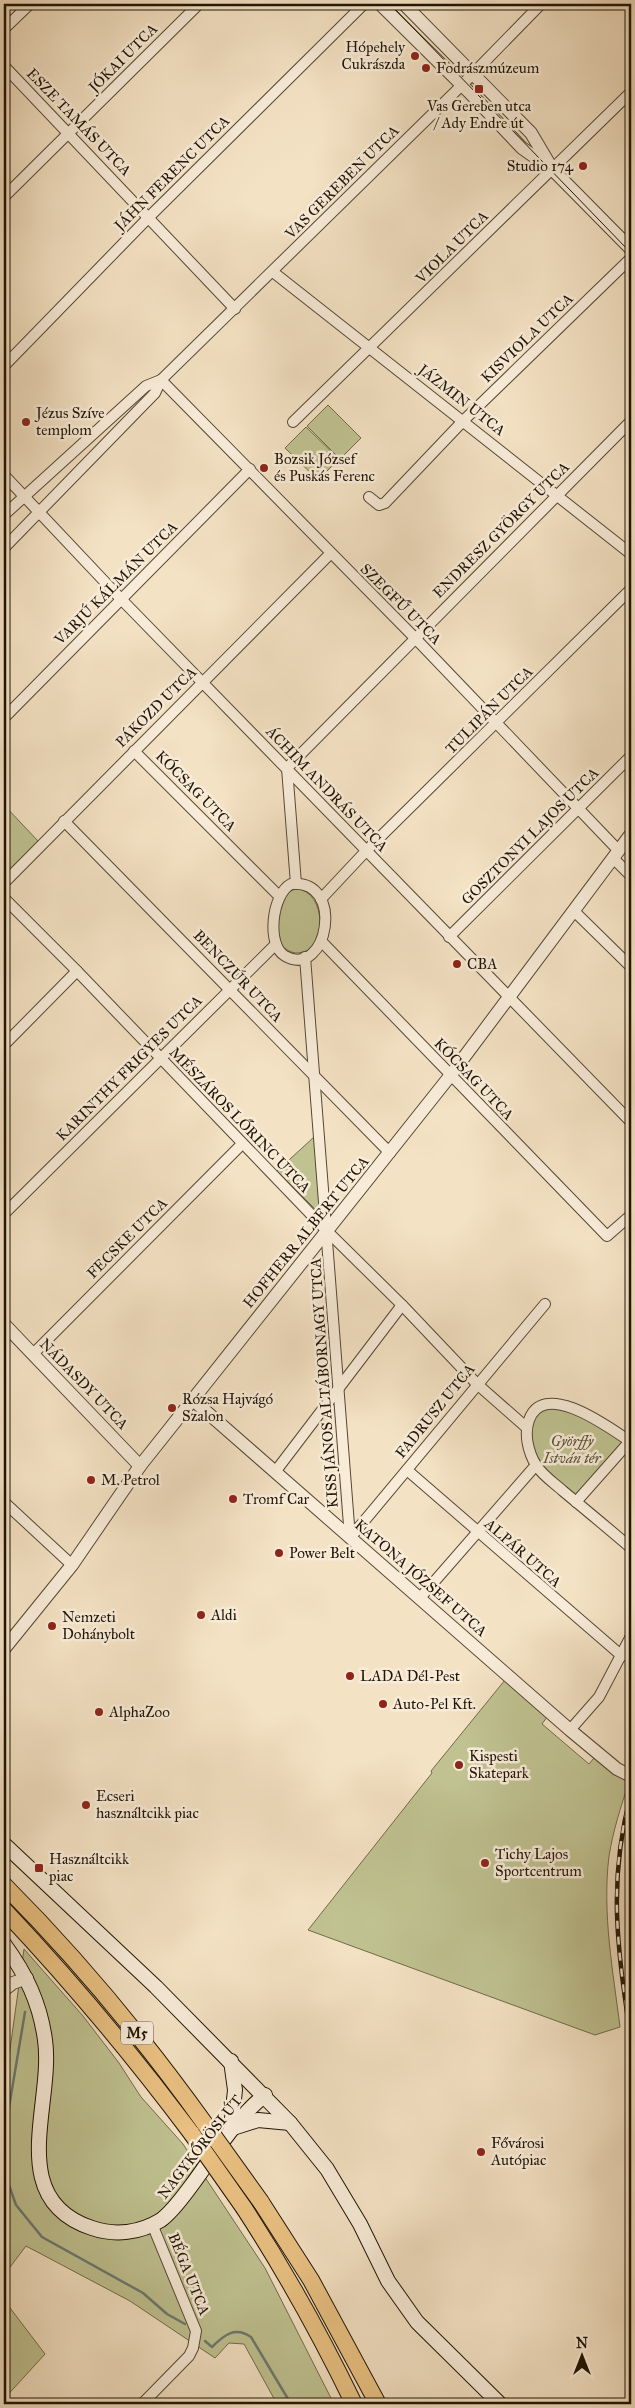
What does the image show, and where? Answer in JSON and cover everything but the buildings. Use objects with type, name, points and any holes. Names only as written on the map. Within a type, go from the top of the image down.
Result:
[{"type":"main road","name":"NAGYKŐRÖSI ÚT","points":[[4,1844],[156,1987],[265,2095],[290,2123],[328,2169],[360,2224],[388,2281],[417,2322],[500,2404]]},
{"type":"main road","name":"M5","points":[[4,1885],[98,1986],[142,2039],[205,2124],[261,2202],[311,2280],[378,2404]]},
{"type":"main road","name":"M5","points":[[4,1910],[52,1961],[113,2031],[192,2134],[244,2208],[299,2298],[354,2404]]},
{"type":"main road","name":"NAGYKŐRÖSI ÚT","points":[[4,1944],[27,1978],[37,2004],[45,2043],[46,2067],[38,2153],[40,2172],[47,2190],[57,2206],[66,2215],[84,2226],[98,2230],[118,2232],[139,2230],[165,2217],[178,2203],[247,2109],[265,2095]]},
{"type":"main road","points":[[231,2061],[235,2090],[231,2129],[258,2120],[290,2123]]},
{"type":"street","points":[[4,29],[30,4]]},
{"type":"street","name":"JÓKAI UTCA","points":[[4,197],[199,4]]},
{"type":"street","name":"JÁHN FERENC UTCA","points":[[4,366],[149,217],[364,4]]},
{"type":"street","points":[[380,4],[522,148],[552,169],[631,249]]},
{"type":"street","points":[[404,4],[531,133],[552,169]]},
{"type":"street","name":"VAS GEREBEN UTCA","points":[[4,548],[155,393],[161,380],[273,272],[542,4]]},
{"type":"street","name":"ESZE TAMÁS UTCA","points":[[4,66],[235,309]]},
{"type":"street","name":"VIOLA UTCA","points":[[293,422],[371,348],[631,92]]},
{"type":"street","name":"KISVIOLA UTCA","points":[[369,497],[382,505],[464,420],[631,258]]},
{"type":"street","name":"JÁZMIN UTCA","points":[[273,272],[464,420],[631,554]]},
{"type":"street","name":"VAS GEREBEN UTCA","points":[[4,515],[146,386],[161,380]]},
{"type":"street","name":"SZEGFŰ UTCA","points":[[161,380],[250,469],[330,554],[415,638],[578,809],[616,854],[631,876]]},
{"type":"street","name":"ENDRESZ GYÖRGY UTCA","points":[[287,768],[631,421]]},
{"type":"street","name":"VARJÚ KÁLMÁN UTCA","points":[[4,718],[250,469]]},
{"type":"street","name":"ÁCHIM ANDRÁS UTCA","points":[[4,475],[38,514],[631,1122]]},
{"type":"street","name":"PÁKOZD UTCA","points":[[4,883],[330,554]]},
{"type":"street","name":"TULIPÁN UTCA","points":[[366,851],[631,589]]},
{"type":"street","name":"KÓCSAG UTCA","points":[[134,751],[279,896]]},
{"type":"street","name":"GOSZTONYI LAJOS UTCA","points":[[449,937],[631,756]]},
{"type":"street","points":[[287,768],[296,884]]},
{"type":"street","name":"BENCZÚR UTCA","points":[[64,821],[390,1153]]},
{"type":"street","name":"HOFHERR ALBERT UTCA","points":[[4,1649],[72,1565],[140,1466],[328,1232],[450,1076],[631,834]]},
{"type":"street","points":[[320,899],[366,851]]},
{"type":"street","points":[[296,884],[312,888],[320,899],[325,921],[322,942],[316,951],[304,958],[286,956],[276,944],[274,917],[279,896],[287,886],[296,884]]},
{"type":"street","name":"MÉSZÁROS LŐRINC UTCA","points":[[4,898],[477,1384],[527,1428]]},
{"type":"street","points":[[574,911],[631,966]]},
{"type":"street","name":"KÓCSAG UTCA","points":[[322,942],[607,1236],[631,1215]]},
{"type":"street","name":"KARINTHY FRIGYES UTCA","points":[[4,1214],[159,1058],[276,944]]},
{"type":"street","name":"KISS JÁNOS ALTÁBORNAGY UTCA","points":[[304,958],[328,1232],[350,1538]]},
{"type":"street","points":[[4,1045],[77,971]]},
{"type":"street","name":"FECSKE UTCA","points":[[33,1354],[242,1144]]},
{"type":"street","name":"FADRUSZ UTCA","points":[[350,1538],[545,1304]]},
{"type":"street","points":[[275,1472],[402,1305]]},
{"type":"street","name":"NÁDASDY UTCA","points":[[4,1324],[140,1466]]},
{"type":"street","name":"KATONA JÓZSEF UTCA","points":[[193,1400],[570,1730],[617,1769],[631,1776]]},
{"type":"street","points":[[576,1502],[630,1441],[584,1412],[564,1405],[545,1406],[537,1409],[531,1416],[527,1428],[529,1448],[536,1466],[576,1502],[631,1548]]},
{"type":"street","points":[[420,1598],[536,1466]]},
{"type":"street","name":"ALPÁR UTCA","points":[[407,1470],[622,1656]]},
{"type":"street","points":[[4,1502],[72,1565]]},
{"type":"street","points":[[570,1730],[599,1697],[631,1636]]},
{"type":"street","points":[[4,1990],[13,1983],[27,1978]]},
{"type":"street","name":"BÉGA UTCA","points":[[142,2404],[190,2356],[196,2331],[152,2224]]},
{"type":"green space","points":[[328,405],[361,438],[340,459],[307,426]]},
{"type":"green space","points":[[306,427],[339,459],[318,480],[285,448]]},
{"type":"green space","points":[[4,805],[38,841],[4,875]]},
{"type":"green space","points":[[296,889],[306,892],[314,899],[320,921],[319,933],[315,943],[308,950],[298,953],[289,951],[280,942],[277,918],[280,900],[286,894]]},
{"type":"green space","points":[[314,1137],[321,1207],[317,1211],[277,1171]]},
{"type":"green space","name":"Györffy István tér","points":[[564,1405],[630,1441],[576,1502],[551,1481],[529,1448],[533,1412]]},
{"type":"green space","name":"Tichy Lajos Sportcentrum","points":[[505,1680],[547,1717],[542,1724],[589,1764],[594,1758],[629,1782],[613,1837],[607,1877],[609,1942],[620,2027],[595,2035],[308,1930],[432,1773],[431,1771]]},
{"type":"green space","points":[[24,1949],[83,2016],[119,2063],[141,2097],[183,2144],[265,2268],[334,2404],[277,2404],[244,2344],[229,2343],[215,2358],[130,2301],[26,2246],[4,2275],[4,2092]]},
{"type":"green space","points":[[4,2300],[45,2354],[4,2399]]},
{"type":"waterway","points":[[4,2137],[25,2012]]},
{"type":"waterway","points":[[4,2171],[16,2205],[42,2237],[143,2293],[167,2314],[185,2324]]},
{"type":"waterway","points":[[205,2341],[212,2347],[230,2333],[240,2332],[251,2337],[291,2404]]},
{"type":"tram line","points":[[390,4],[631,253]]},
{"type":"railway","points":[[631,1794],[619,1857],[617,1887],[619,1947],[631,2040]]},
{"type":"place","name":"Hópehely Cukrászda","points":[[415,56]]},
{"type":"place","name":"Fodrászmúzeum","points":[[426,68]]},
{"type":"place","name":"Vas Gereben utca / Ady Endre út","points":[[479,89]]},
{"type":"place","name":"Studio 174","points":[[583,166]]},
{"type":"place","name":"Jézus Szíve templom","points":[[26,422]]},
{"type":"place","name":"Bozsik József és Puskás Ferenc","points":[[264,468]]},
{"type":"place","name":"CBA","points":[[457,964]]},
{"type":"place","name":"Rózsa Hajvágó Szalon","points":[[172,1408]]},
{"type":"place","name":"M. Petrol","points":[[91,1480]]},
{"type":"place","name":"Tromf Car","points":[[233,1499]]},
{"type":"place","name":"Power Belt","points":[[279,1553]]},
{"type":"place","name":"Aldi","points":[[201,1615]]},
{"type":"place","name":"Nemzeti Dohánybolt","points":[[52,1626]]},
{"type":"place","name":"LADA Dél-Pest","points":[[350,1676]]},
{"type":"place","name":"Auto-Pel Kft.","points":[[383,1704]]},
{"type":"place","name":"AlphaZoo","points":[[99,1712]]},
{"type":"place","name":"Kispesti Skatepark","points":[[459,1765]]},
{"type":"place","name":"Ecseri használtcikk piac","points":[[86,1805]]},
{"type":"place","name":"Tichy Lajos Sportcentrum","points":[[485,1863]]},
{"type":"place","name":"Használtcikk piac","points":[[39,1868]]},
{"type":"place","name":"Fővárosi Autópiac","points":[[481,2152]]}]
